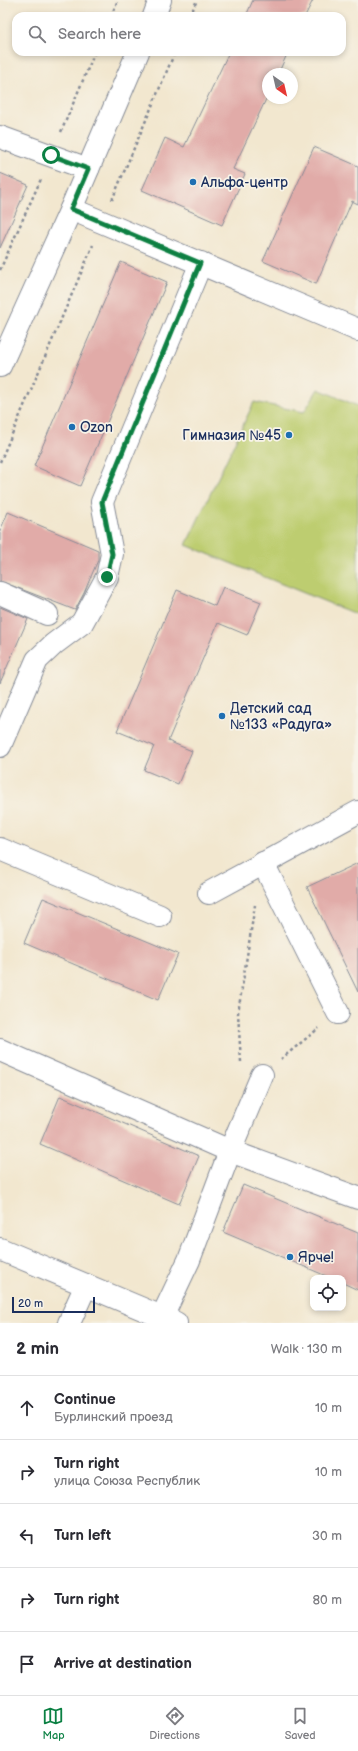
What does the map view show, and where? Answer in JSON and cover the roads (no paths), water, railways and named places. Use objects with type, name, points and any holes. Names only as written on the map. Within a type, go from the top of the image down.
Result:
[{"type":"street","points":[[156,12],[160,0]]},
{"type":"street","points":[[0,366],[71,209],[136,56]]},
{"type":"street","points":[[0,137],[88,169]]},
{"type":"street","points":[[71,209],[358,330]]},
{"type":"street","points":[[0,746],[38,660],[54,644],[82,624],[107,577],[112,554],[102,502],[200,263]]},
{"type":"street","points":[[0,593],[48,614]]},
{"type":"street","points":[[209,893],[358,812]]},
{"type":"street","points":[[0,849],[160,916]]},
{"type":"street","points":[[263,863],[338,1013]]},
{"type":"street","points":[[0,1050],[230,1151],[358,1198]]},
{"type":"street","points":[[0,1249],[169,1320],[189,1260],[230,1151],[262,1075]]},
{"type":"street","points":[[69,1323],[86,1285]]},
{"type":"place","name":"Альфа-центр","points":[[193,182]]},
{"type":"place","name":"Ozon","points":[[72,427]]},
{"type":"place","name":"Гимназия №45","points":[[289,435]]},
{"type":"place","name":"Детский сад №133 «Радуга»","points":[[222,716]]},
{"type":"place","name":"Ярче!","points":[[290,1257]]}]
